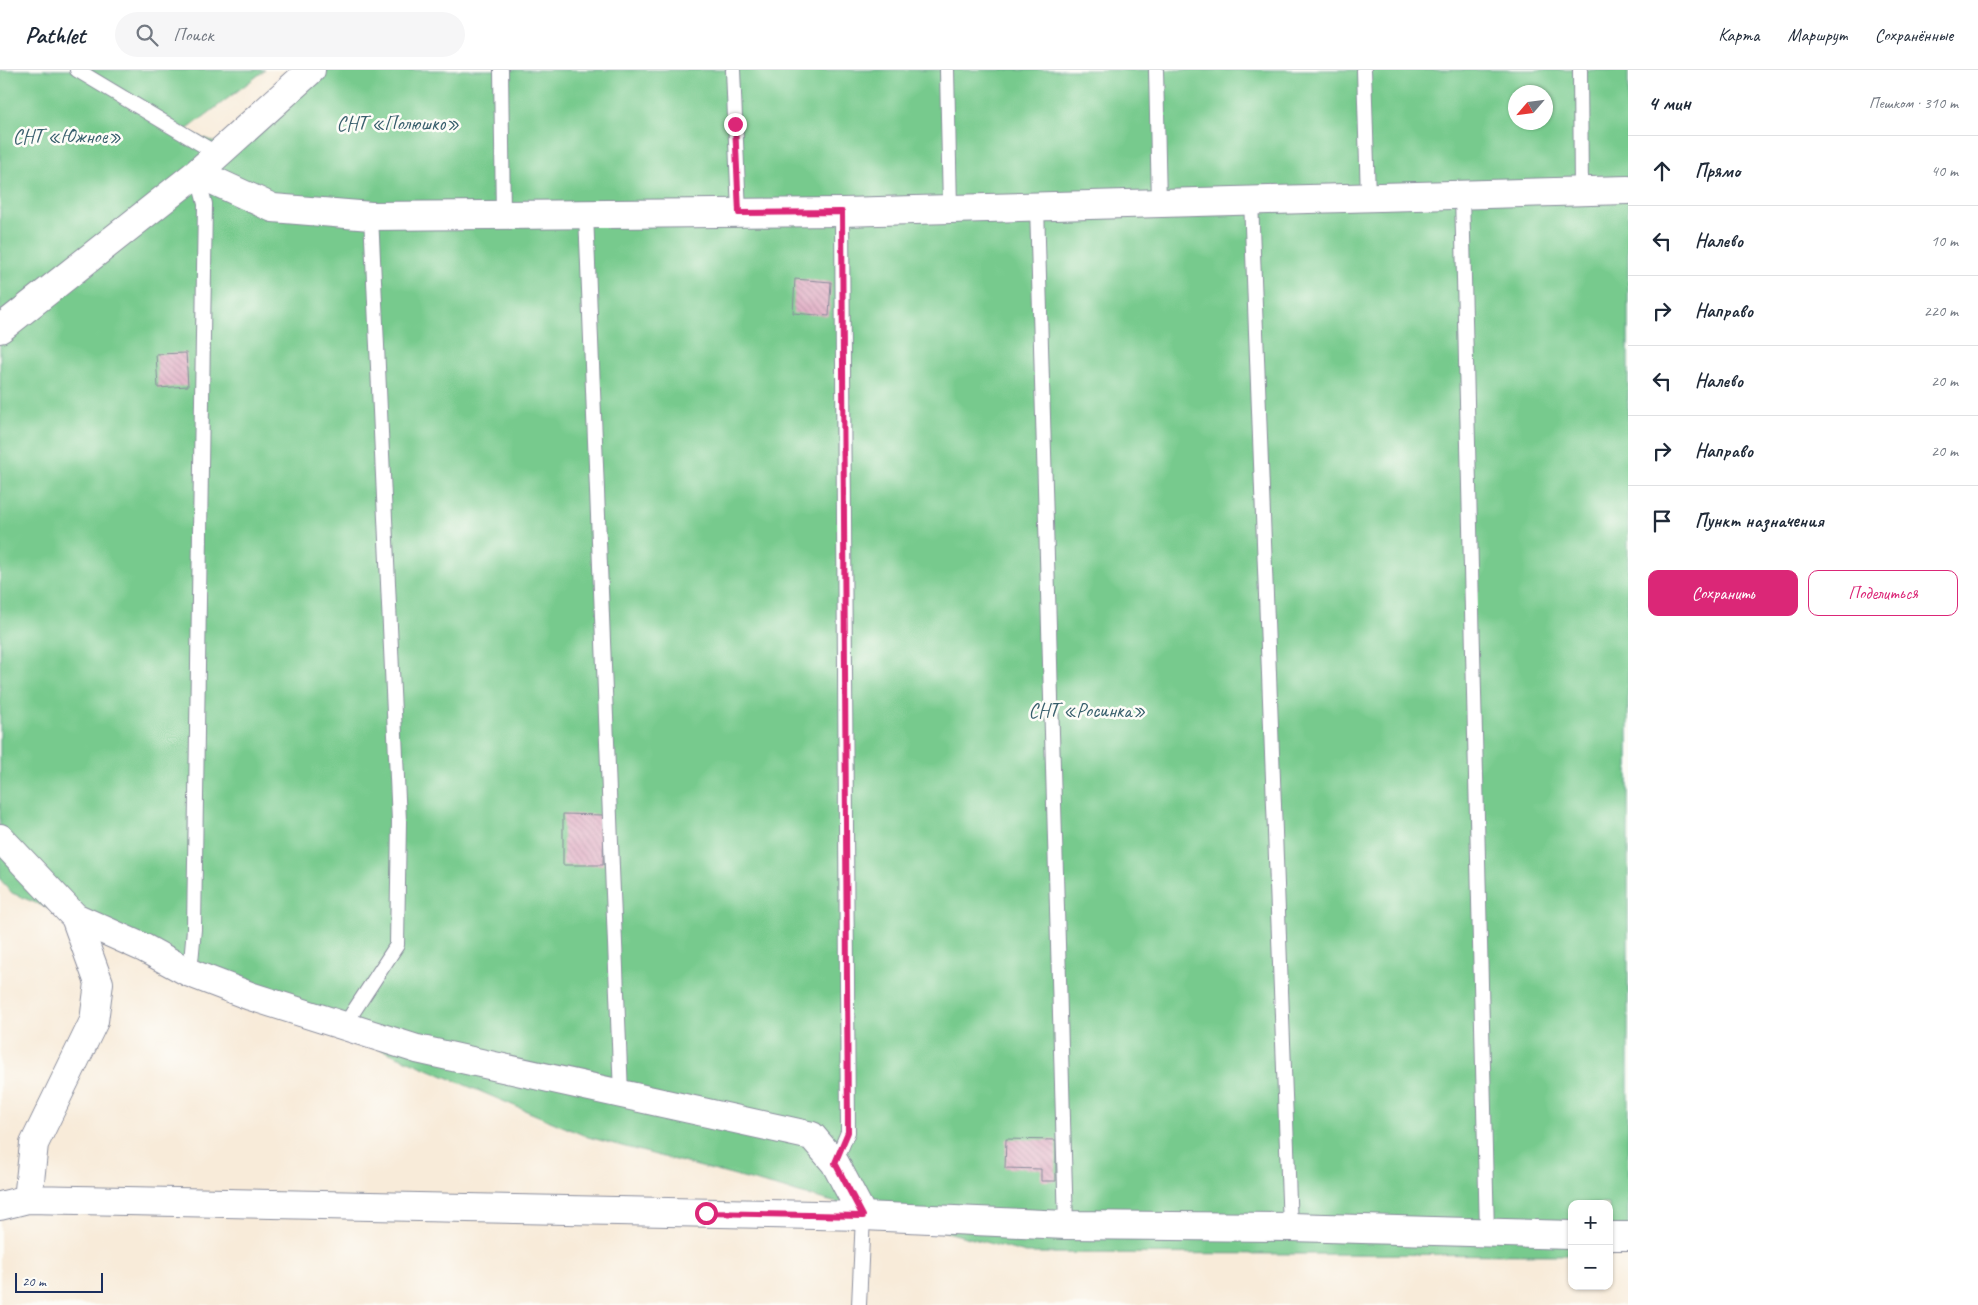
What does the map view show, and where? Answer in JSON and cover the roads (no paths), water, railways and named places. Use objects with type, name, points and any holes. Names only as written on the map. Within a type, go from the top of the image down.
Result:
[{"type":"street","points":[[0,329],[219,155],[311,70]]},
{"type":"street","points":[[197,173],[273,208],[371,216],[842,212],[1628,190]]},
{"type":"street","points":[[0,838],[75,917],[144,948],[190,973],[250,996],[417,1049],[812,1136],[835,1163],[863,1216]]},
{"type":"street","points":[[28,1199],[34,1144],[94,1021],[99,983],[75,917]]},
{"type":"street","points":[[0,1206],[28,1199],[863,1216],[1066,1225],[1290,1227],[1568,1235]]},
{"type":"street","points":[[1613,1236],[1628,1236]]},
{"type":"lane","points":[[77,70],[219,155]]},
{"type":"lane","points":[[501,70],[503,215]]},
{"type":"lane","points":[[733,70],[739,213]]},
{"type":"lane","points":[[946,70],[950,208]]},
{"type":"lane","points":[[1156,70],[1159,203]]},
{"type":"lane","points":[[1364,70],[1368,197]]},
{"type":"lane","points":[[1580,70],[1581,191]]},
{"type":"lane","points":[[190,973],[194,929],[205,204],[197,173]]},
{"type":"lane","points":[[1462,195],[1487,1233]]},
{"type":"lane","points":[[1251,200],[1290,1227]]},
{"type":"lane","points":[[1037,206],[1066,1225]]},
{"type":"lane","points":[[835,1163],[848,1132],[842,212]]},
{"type":"lane","points":[[586,214],[621,1094]]},
{"type":"lane","points":[[344,1026],[397,944],[399,820],[371,216]]},
{"type":"lane","points":[[859,1305],[863,1216]]},
{"type":"park label","name":"СНТ «Полюшко»","points":[[398,123]]},
{"type":"park label","name":"СНТ «Южное»","points":[[67,136]]},
{"type":"park label","name":"СНТ «Росинка»","points":[[1087,710]]}]
